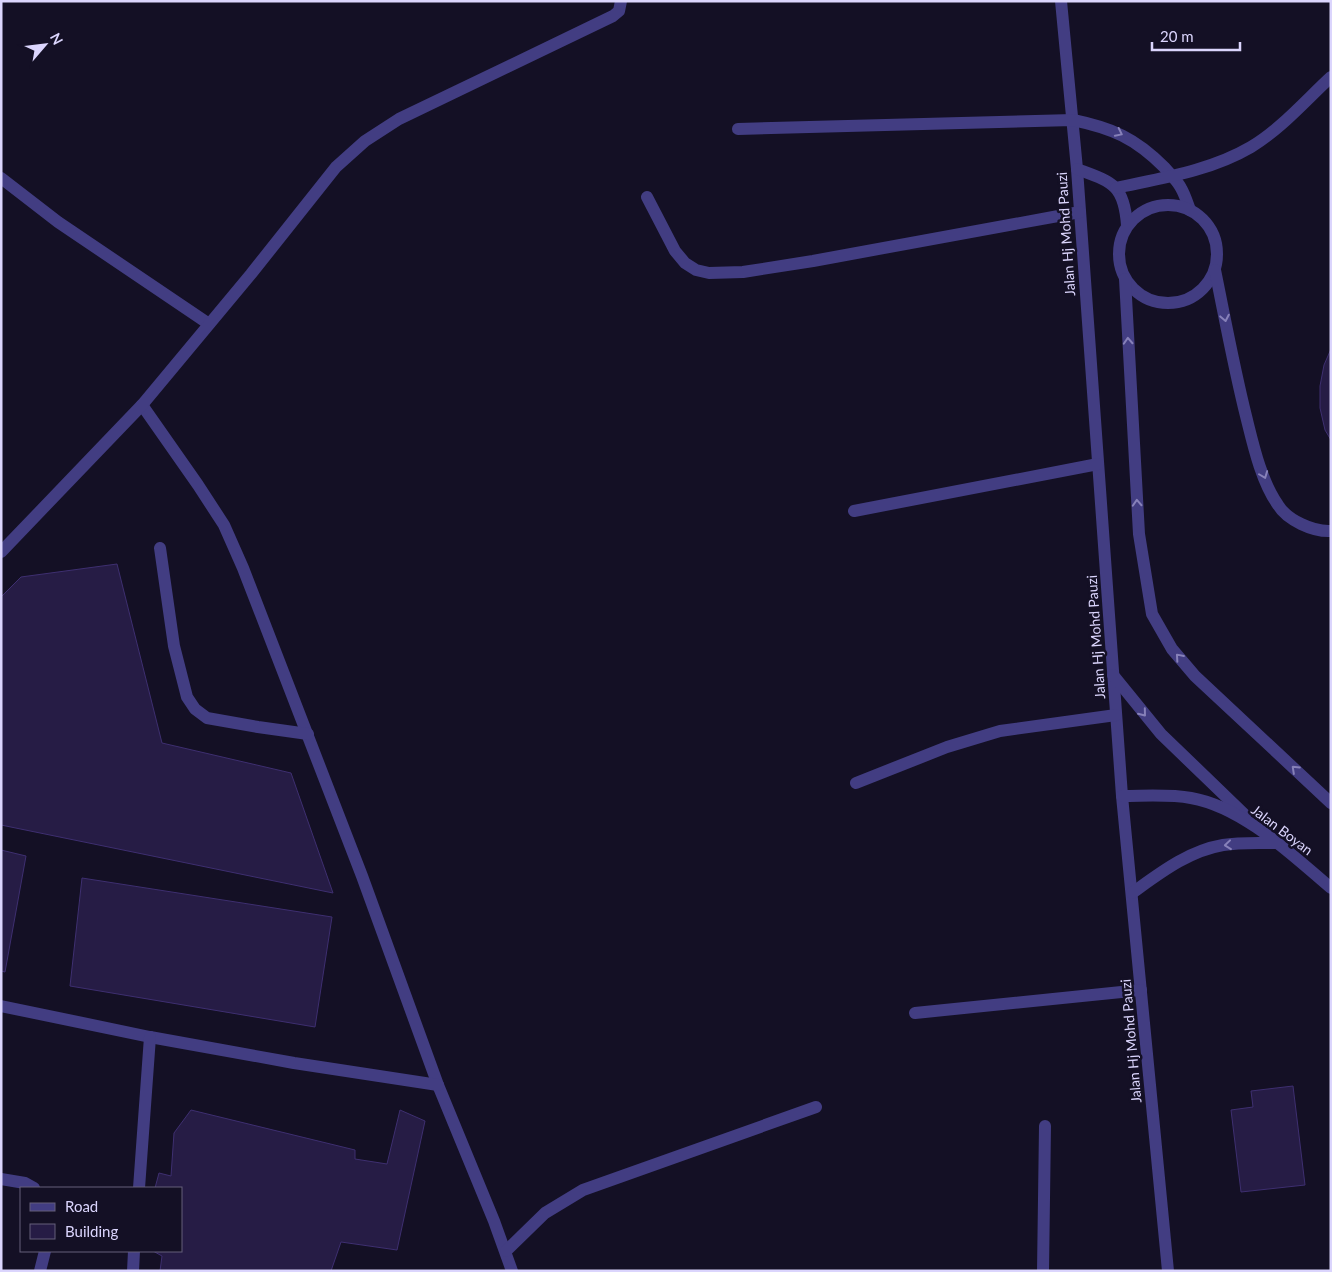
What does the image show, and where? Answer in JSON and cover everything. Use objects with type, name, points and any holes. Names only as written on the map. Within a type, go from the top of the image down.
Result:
[{"type":"street","points":[[1,552],[142,405],[336,166],[365,141],[399,119],[613,16],[619,11],[621,1]]},
{"type":"street","name":"Jalan Hj Mohd Pauzi","points":[[1061,1],[1073,120],[1122,796],[1168,1271]]},
{"type":"street","points":[[1116,188],[1173,177],[1229,159],[1252,147],[1276,129],[1331,77]]},
{"type":"street","points":[[738,128],[1073,120],[1100,125],[1126,136],[1152,155],[1181,187],[1190,210]]},
{"type":"street","points":[[1076,169],[1108,180],[1116,188],[1126,209],[1127,226]]},
{"type":"street","points":[[1,178],[58,222],[209,324]]},
{"type":"street","points":[[647,197],[675,251],[685,263],[696,270],[709,273],[743,272],[813,261],[1080,212]]},
{"type":"street","points":[[1331,531],[1302,524],[1289,518],[1278,506],[1269,488],[1254,450],[1233,363],[1216,270],[1218,256],[1216,242],[1211,229],[1202,218],[1190,210],[1177,205],[1163,204],[1149,208],[1137,215],[1127,226],[1121,238],[1118,252],[1120,266],[1125,279],[1139,534],[1152,614],[1172,649],[1195,676],[1331,803]]},
{"type":"street","points":[[1125,279],[1134,290],[1146,298],[1159,303],[1173,304],[1187,300],[1199,293],[1209,282],[1216,270]]},
{"type":"street","points":[[142,405],[224,525],[243,568],[308,734],[438,1085],[506,1251],[512,1271]]},
{"type":"street","points":[[854,511],[1098,464]]},
{"type":"street","points":[[160,548],[174,646],[187,697],[194,709],[207,718],[308,734]]},
{"type":"street","points":[[1113,675],[1161,734],[1257,828]]},
{"type":"street","points":[[856,783],[946,747],[1000,731],[1116,715]]},
{"type":"street","name":"Jalan Boyan","points":[[1122,796],[1181,796],[1193,798],[1239,816],[1257,828],[1331,888]]},
{"type":"street","points":[[1132,893],[1180,860],[1205,850],[1223,845],[1276,843]]},
{"type":"street","points":[[915,1012],[1141,990]]},
{"type":"street","points":[[1,1006],[150,1037],[294,1063],[438,1085]]},
{"type":"street","points":[[139,1187],[150,1037]]},
{"type":"street","points":[[506,1251],[545,1213],[583,1190],[816,1107]]},
{"type":"street","points":[[1044,1126],[1044,1271]]},
{"type":"street","points":[[1,1179],[25,1183],[32,1187]]},
{"type":"street","points":[[40,1271],[45,1252]]},
{"type":"street","points":[[132,1271],[134,1252]]},
{"type":"building","points":[[1331,349],[1331,440],[1325,430],[1320,408],[1320,386],[1324,365]]},
{"type":"building","points":[[117,564],[162,743],[291,773],[333,893],[1,825],[1,597],[21,577]]},
{"type":"building","points":[[1,850],[26,856],[5,972],[1,971]]},
{"type":"building","points":[[82,878],[332,917],[315,1027],[70,986]]},
{"type":"building","points":[[1293,1086],[1305,1185],[1241,1192],[1231,1110],[1253,1107],[1251,1091]]},
{"type":"building","points":[[191,1110],[355,1150],[355,1159],[387,1164],[400,1110],[425,1121],[397,1250],[341,1242],[331,1271],[160,1271],[162,1256],[155,1252],[182,1252],[182,1187],[155,1187],[159,1173],[171,1176],[174,1133]]}]
